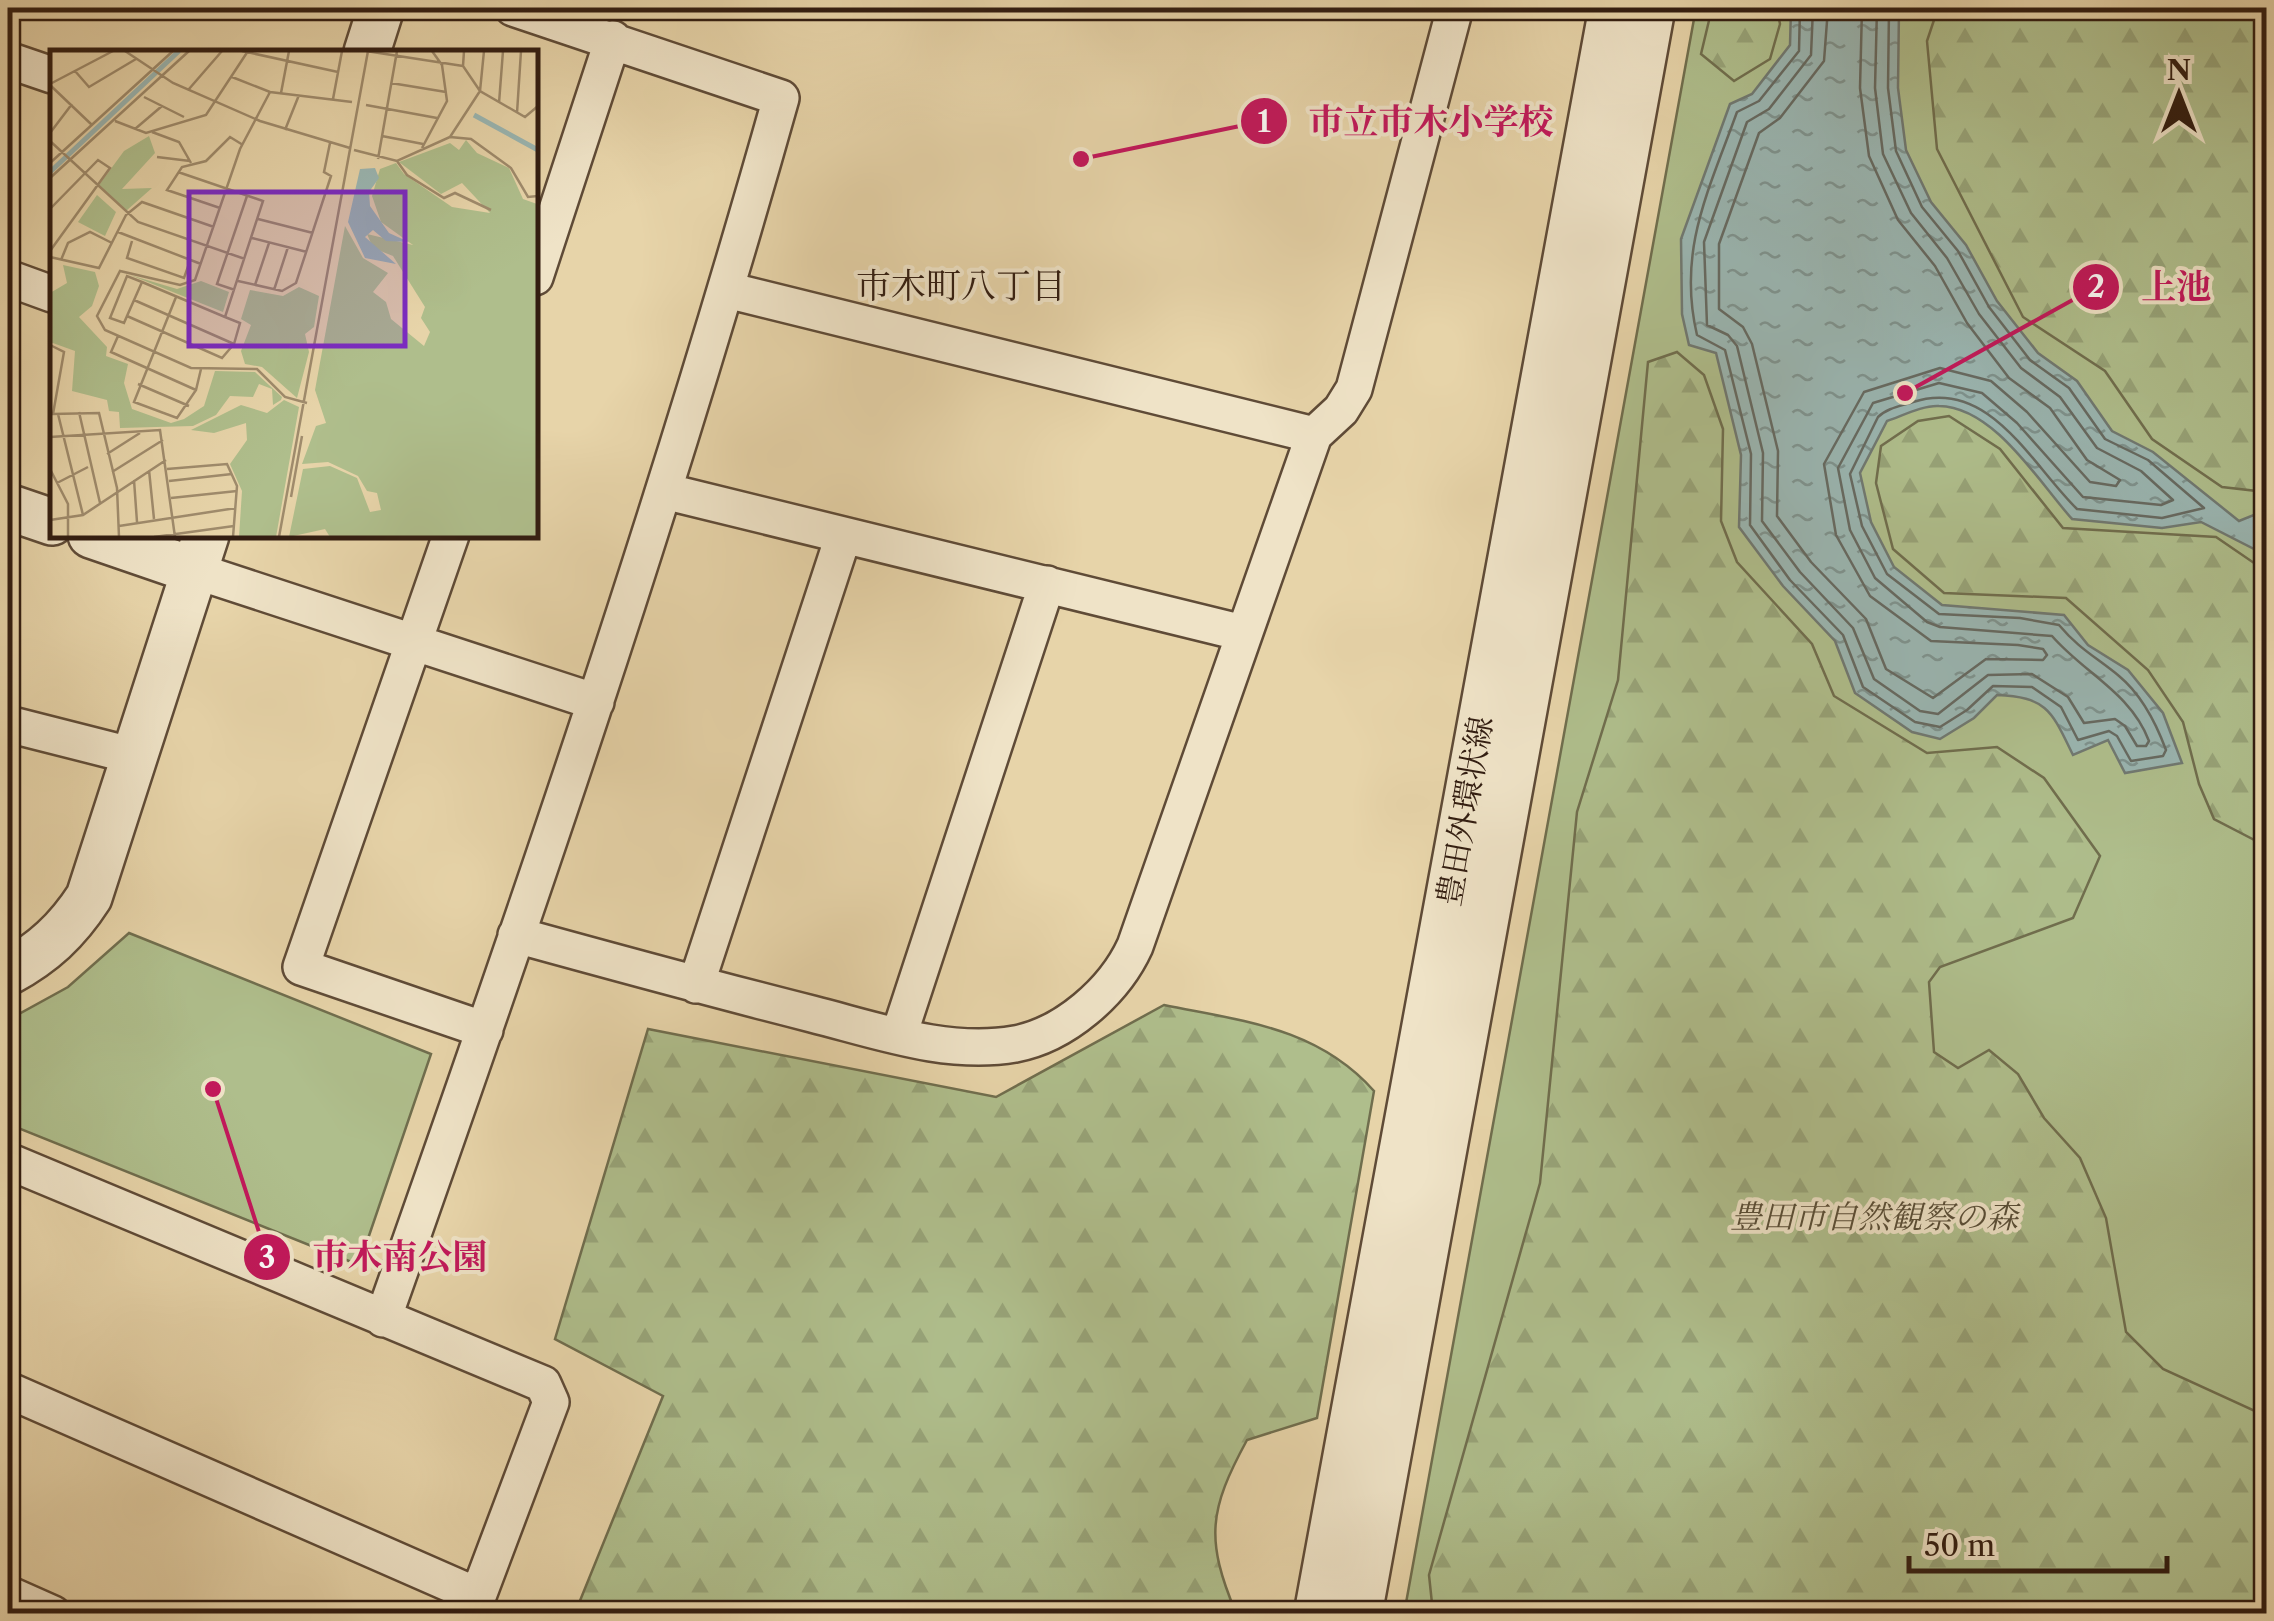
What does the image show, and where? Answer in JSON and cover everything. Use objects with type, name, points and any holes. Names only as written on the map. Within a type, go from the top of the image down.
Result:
[{"type":"street","points":[[368,50],[381,8]]},
{"type":"street","points":[[384,1319],[596,702],[727,290],[781,98],[513,8]]},
{"type":"street","points":[[516,935],[898,1036],[979,1046],[1014,1044],[1050,1034],[1122,971],[1135,946],[1314,435],[1341,410],[1354,389],[1455,8]]},
{"type":"street","name":"豊田外環状線","points":[[1317,1614],[1612,8]]},
{"type":"street","name":"豊田外環状線","points":[[1359,1614],[1652,8]]},
{"type":"street","points":[[538,268],[612,39]]},
{"type":"street","points":[[8,60],[50,74]]},
{"type":"street","points":[[8,278],[50,293]]},
{"type":"street","points":[[727,290],[1314,435]]},
{"type":"street","points":[[664,490],[1243,633]]},
{"type":"street","points":[[8,507],[50,521]]},
{"type":"street","points":[[696,985],[843,537]]},
{"type":"street","points":[[110,538],[199,552],[415,645],[596,702]]},
{"type":"street","points":[[450,538],[301,967],[486,1030]]},
{"type":"street","points":[[8,972],[41,954],[72,923],[89,897],[199,552]]},
{"type":"street","points":[[898,1036],[1047,584]]},
{"type":"street","points":[[9,728],[134,756]]},
{"type":"street","points":[[8,1161],[543,1384],[551,1402],[471,1605],[8,1390]]},
{"type":"street","points":[[8,1594],[53,1614]]},
{"type":"green space","name":"豊田市自然観察の森","points":[[1696,8],[2106,8],[2266,378],[2266,1613],[1404,1614]]},
{"type":"green space","points":[[1712,8],[1777,8],[1780,24],[1770,59],[1734,81],[1701,54]]},
{"type":"green space","points":[[1938,8],[2266,8],[2266,492],[2222,487],[2152,439],[2105,371],[2023,317],[1937,149],[1927,41]]},
{"type":"green space","points":[[1677,352],[1704,375],[1723,429],[1721,521],[1737,562],[1812,644],[1834,696],[1927,753],[1997,747],[2044,778],[2100,856],[2073,918],[1940,967],[1929,982],[1934,1052],[1958,1068],[1989,1050],[2018,1074],[2044,1118],[2080,1158],[2106,1218],[2126,1332],[2163,1369],[2266,1416],[2266,1613],[1433,1613],[1429,1575],[1540,1183],[1577,812],[1618,680],[1648,362]]},
{"type":"green space","points":[[1949,416],[2000,449],[2063,528],[2216,537],[2254,563],[2266,560],[2266,846],[2214,819],[2199,784],[2183,722],[2148,670],[2066,598],[1944,593],[1893,549],[1876,483],[1881,446],[1918,421]]},
{"type":"green space","points":[[129,933],[431,1054],[359,1265],[8,1124],[8,1020],[68,987]]},
{"type":"green space","points":[[1164,1005],[1250,1022],[1303,1040],[1352,1070],[1374,1091],[1317,1418],[1247,1440],[1219,1506],[1219,1565],[1236,1613],[575,1613],[663,1396],[555,1339],[648,1029],[996,1097]]},
{"type":"water","points":[[1791,8],[1899,8],[1898,88],[1906,150],[1931,202],[1966,245],[1997,301],[2038,353],[2077,381],[2112,431],[2153,452],[2239,521],[2266,510],[2266,550],[2262,553],[2201,522],[2162,528],[2072,519],[1996,432],[1959,410],[1939,406],[1887,421],[1860,473],[1871,522],[1894,567],[1942,605],[2064,615],[2088,645],[2128,670],[2163,713],[2182,763],[2125,773],[2108,740],[2073,755],[2046,710],[2014,696],[1997,695],[1974,718],[1940,739],[1912,732],[1855,693],[1835,641],[1783,586],[1739,527],[1741,455],[1716,353],[1689,345],[1682,314],[1681,239],[1730,104],[1752,94],[1790,45]]},
{"type":"place","name":"市立市木小学校","points":[[1081,159]]},
{"type":"place","name":"上池","points":[[1905,393]]},
{"type":"place","name":"市木南公園","points":[[213,1089]]},
{"type":"district","name":"市木町八丁目","points":[[961,286]]}]
